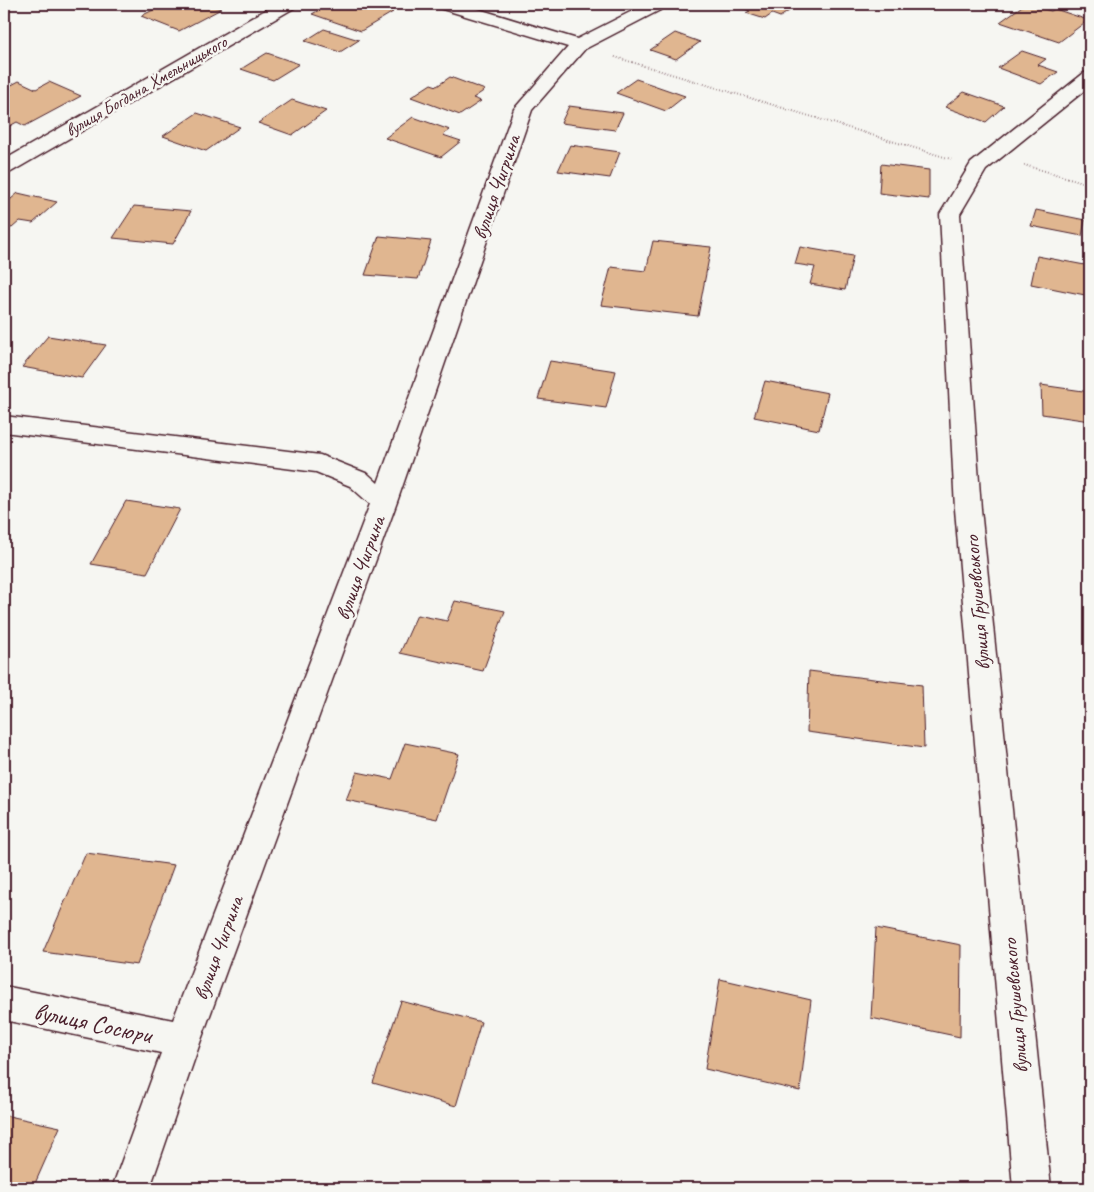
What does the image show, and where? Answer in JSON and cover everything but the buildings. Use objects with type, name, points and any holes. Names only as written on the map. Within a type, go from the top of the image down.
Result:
[{"type":"street","name":"вулиця Богдана Хмельницького","points":[[4,168],[288,4]]},
{"type":"street","points":[[445,4],[579,45]]},
{"type":"street","name":"вулиця Чигрина","points":[[130,1188],[183,1040],[384,502],[523,109],[579,45],[658,4]]},
{"type":"street","name":"вулиця Грушевського","points":[[1032,1188],[968,509],[950,214],[985,162],[1090,77]]},
{"type":"street","points":[[4,424],[320,464],[359,480],[384,502]]},
{"type":"street","name":"вулиця Сосюри","points":[[4,1003],[183,1040]]},
{"type":"path","points":[[579,45],[985,162],[1090,184]]}]
